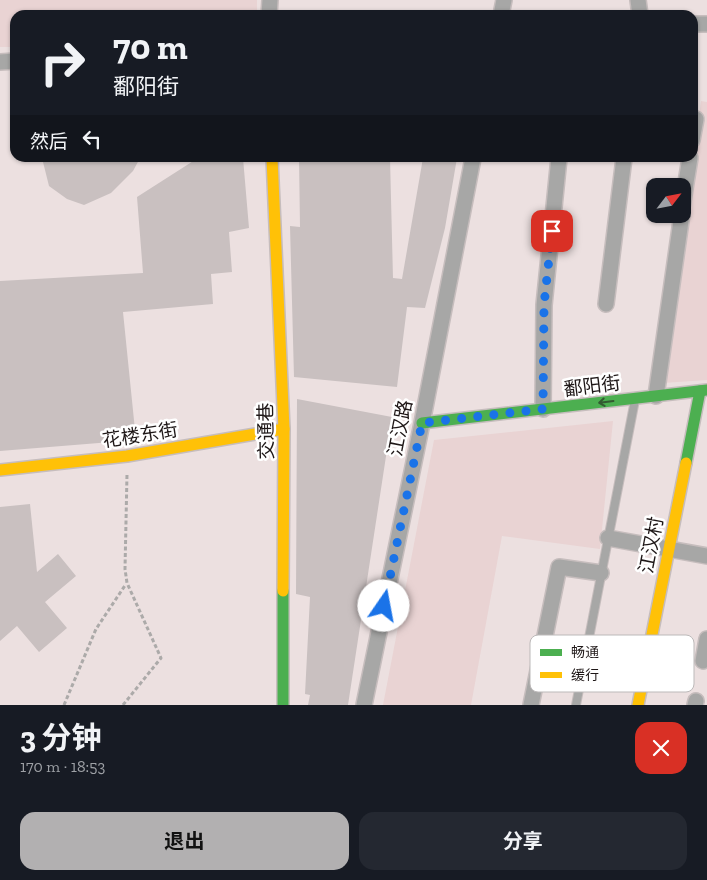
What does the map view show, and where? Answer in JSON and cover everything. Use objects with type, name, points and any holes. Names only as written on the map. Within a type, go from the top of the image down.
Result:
[{"type":"street","name":"交通巷","points":[[272,162],[284,429],[283,705]]},
{"type":"street","name":"江汉路","points":[[364,705],[422,423],[472,162]]},
{"type":"street","points":[[543,409],[544,305],[559,162]]},
{"type":"street","points":[[606,304],[624,162]]},
{"type":"street","points":[[687,178],[689,162]]},
{"type":"street","points":[[656,396],[681,223]]},
{"type":"street","name":"鄱阳街","points":[[422,423],[703,391]]},
{"type":"street","name":"江汉村","points":[[651,635],[668,549],[703,391]]},
{"type":"street","name":"花楼东街","points":[[0,470],[127,456],[284,429]]},
{"type":"street","points":[[608,538],[707,556]]},
{"type":"street","points":[[545,635],[558,567],[601,573]]},
{"type":"street","points":[[703,661],[707,639]]},
{"type":"street","points":[[531,705],[534,692]]},
{"type":"street","name":"江汉村","points":[[638,705],[640,692]]},
{"type":"lane","points":[[589,635],[636,398]]},
{"type":"lane","points":[[576,705],[578,692]]},
{"type":"path","points":[[123,705],[161,658],[127,583],[125,569],[127,456]]},
{"type":"path","points":[[64,705],[96,629],[127,583]]},
{"type":"shaded area","points":[[0,0],[257,0],[257,10],[10,10],[10,47],[0,47]]},
{"type":"shaded area","points":[[701,101],[707,102],[707,380],[663,383],[685,223],[691,223],[691,178],[693,162],[698,162],[698,123]]},
{"type":"shaded area","points":[[613,421],[600,549],[502,536],[471,705],[383,705],[434,440]]},
{"type":"building","points":[[43,162],[138,162],[133,171],[111,193],[84,205],[67,199],[49,186]]},
{"type":"building","points":[[192,162],[243,162],[249,228],[229,232],[232,272],[211,274],[213,304],[123,312],[136,440],[0,451],[0,281],[143,273],[137,197]]},
{"type":"building","points":[[299,162],[390,162],[393,278],[402,279],[422,162],[456,162],[445,228],[425,308],[407,307],[397,387],[294,377],[290,226],[300,227]]},
{"type":"building","points":[[297,399],[392,417],[348,705],[308,705],[310,695],[305,694],[310,597],[296,594]]},
{"type":"building","points":[[30,504],[37,572],[58,554],[76,576],[45,602],[67,628],[39,652],[17,626],[0,641],[0,507]]},
{"type":"traffic: fast","points":[[422,423],[707,390]]},
{"type":"traffic: fast","points":[[686,463],[700,391]]},
{"type":"traffic: fast","points":[[283,591],[283,705]]},
{"type":"traffic: slow","points":[[272,162],[284,429],[283,591]]},
{"type":"traffic: slow","points":[[0,470],[127,456],[284,429]]},
{"type":"traffic: slow","points":[[652,635],[686,463]]},
{"type":"traffic: slow","points":[[638,705],[641,692]]},
{"type":"route","points":[[384,606],[422,423],[543,409],[544,305],[552,231]]}]
